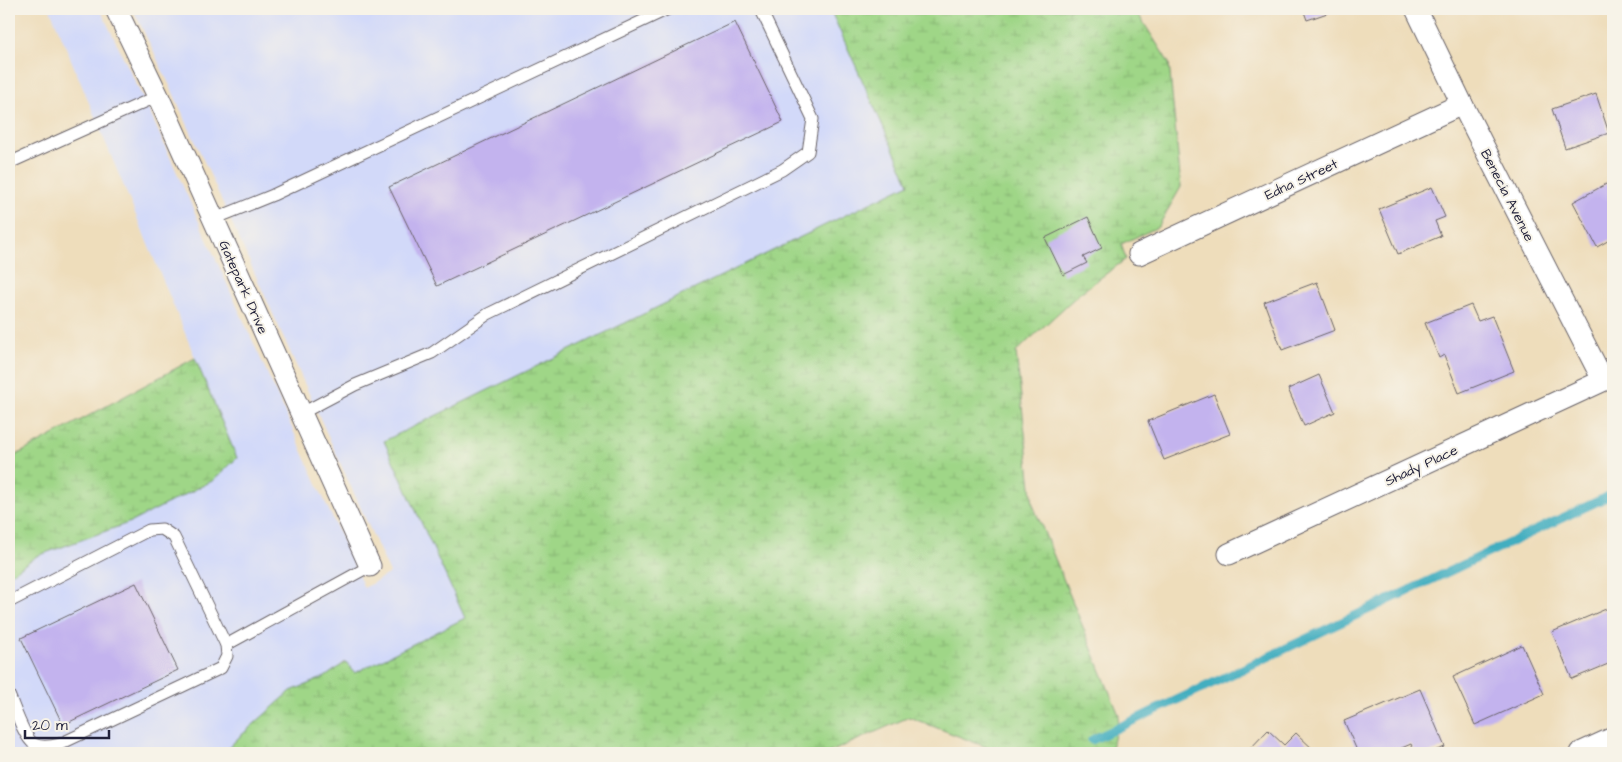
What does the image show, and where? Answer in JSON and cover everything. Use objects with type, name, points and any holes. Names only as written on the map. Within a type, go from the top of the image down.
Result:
[{"type":"street","name":"Gatepark Drive","points":[[116,9],[158,96],[370,566]]},
{"type":"street","name":"Benecia Avenue","points":[[1416,9],[1462,104],[1608,378]]},
{"type":"street","name":"Edna Street","points":[[1139,254],[1462,104]]},
{"type":"street","name":"Shady Place","points":[[1230,554],[1608,378]]},
{"type":"street","points":[[1580,753],[1613,738]]},
{"type":"lane","points":[[214,219],[273,195],[668,9]]},
{"type":"lane","points":[[302,413],[355,385],[432,353],[488,314],[782,170],[808,152],[813,119],[759,9]]},
{"type":"lane","points":[[9,163],[158,96]]},
{"type":"lane","points":[[9,602],[149,530],[162,529],[174,536],[226,644],[227,656],[221,668],[60,744],[49,747],[34,744],[28,739],[9,695]]},
{"type":"lane","points":[[226,644],[370,566]]},
{"type":"shaded area","points":[[50,9],[100,9],[146,104],[364,588],[390,573],[171,88],[133,9],[830,9],[909,184],[384,441],[466,618],[355,673],[345,662],[325,677],[291,691],[224,753],[9,753],[9,575],[37,556],[131,522],[214,480],[237,458]]},
{"type":"green space","points":[[830,9],[1135,9],[1169,63],[1181,187],[1158,227],[1121,244],[1126,259],[1080,293],[1016,352],[1033,505],[1119,715],[1111,753],[1002,753],[909,717],[828,753],[224,753],[291,691],[325,677],[346,662],[355,673],[465,618],[384,441],[909,184]]},
{"type":"green space","points":[[195,358],[237,458],[214,480],[131,522],[37,556],[9,575],[9,459]]},
{"type":"building","points":[[1303,9],[1339,9],[1307,20]]},
{"type":"building","points":[[735,22],[783,122],[437,286],[389,187]]},
{"type":"building","points":[[1596,94],[1609,133],[1565,148],[1552,109]]},
{"type":"building","points":[[1608,183],[1613,193],[1613,238],[1597,247],[1573,202]]},
{"type":"building","points":[[1432,187],[1445,217],[1435,221],[1441,236],[1398,254],[1379,209]]},
{"type":"building","points":[[1088,217],[1102,248],[1083,257],[1087,263],[1063,275],[1045,238]]},
{"type":"building","points":[[1317,282],[1335,330],[1282,350],[1264,302]]},
{"type":"building","points":[[1471,305],[1478,321],[1492,316],[1514,371],[1459,393],[1444,355],[1439,358],[1425,323]]},
{"type":"building","points":[[1319,375],[1335,412],[1304,426],[1288,389]]},
{"type":"building","points":[[1214,394],[1230,434],[1164,460],[1148,421]]},
{"type":"building","points":[[136,583],[178,670],[63,725],[21,638]]},
{"type":"building","points":[[1613,606],[1613,662],[1572,679],[1552,632]]},
{"type":"building","points":[[1522,645],[1544,694],[1475,725],[1453,677]]},
{"type":"building","points":[[1420,689],[1445,747],[1429,753],[1415,753],[1411,744],[1390,753],[1358,753],[1344,721]]},
{"type":"building","points":[[1268,730],[1284,745],[1296,733],[1317,753],[1246,753]]},
{"type":"waterway","points":[[1092,740],[1613,494]]}]
